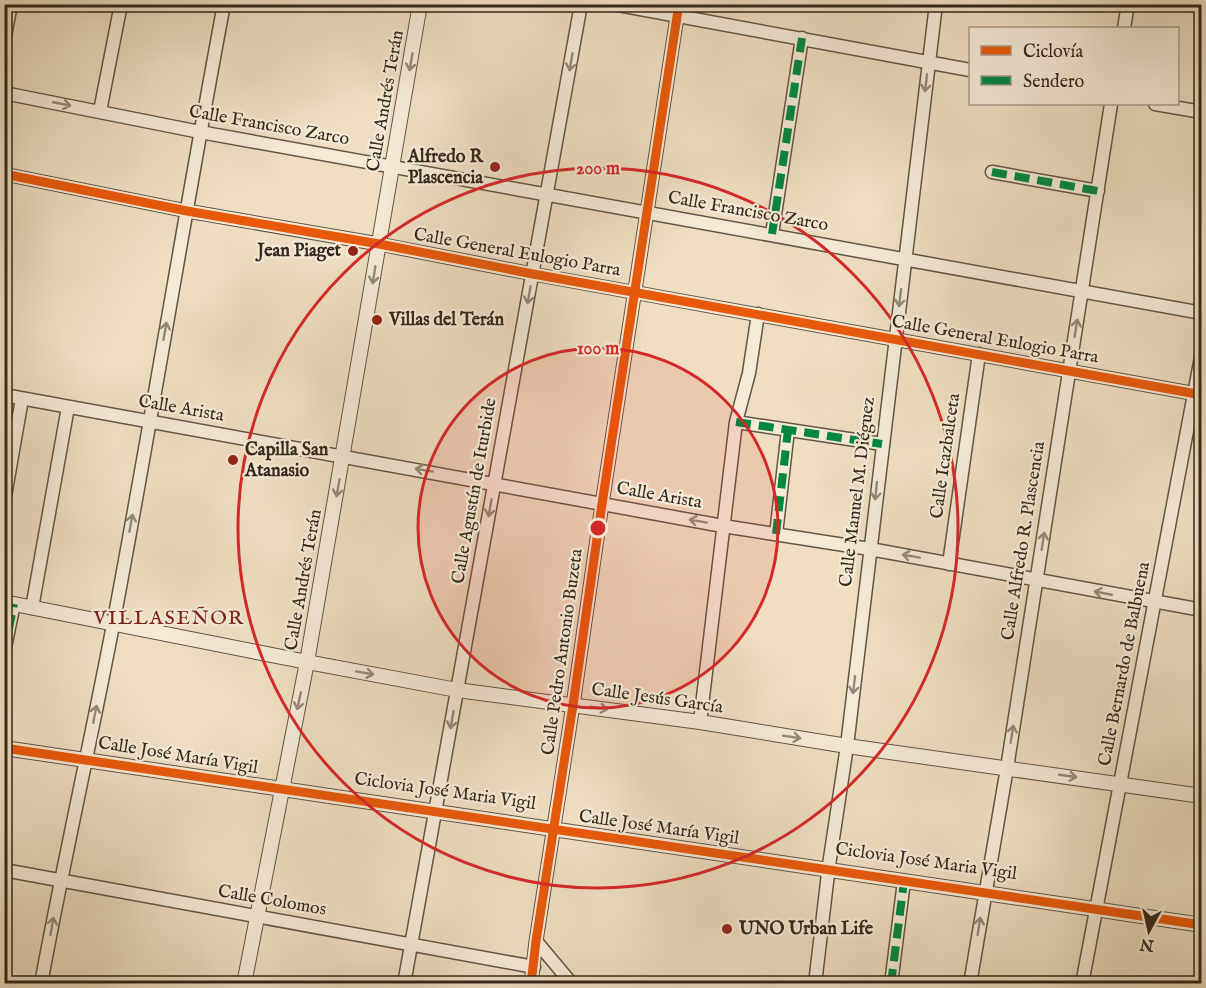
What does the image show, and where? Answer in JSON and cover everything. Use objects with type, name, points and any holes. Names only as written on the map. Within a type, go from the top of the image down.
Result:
[{"type":"street","points":[[4,42],[11,4]]},
{"type":"street","points":[[100,111],[121,4]]},
{"type":"street","points":[[41,984],[60,879],[113,624],[200,132],[225,4]]},
{"type":"street","name":"Calle Andrés Terán","points":[[244,984],[307,662],[344,456],[420,4]]},
{"type":"street","name":"Calle Agustín de Iturbide","points":[[404,984],[581,4]]},
{"type":"street","points":[[614,4],[678,11],[802,38],[969,70]]},
{"type":"street","name":"Calle Manuel M. Diéguez","points":[[815,984],[828,870],[847,746],[936,4]]},
{"type":"street","points":[[1124,27],[1128,4]]},
{"type":"street","name":"Calle Pedro Antonio Buzeta","points":[[531,984],[678,11]]},
{"type":"street","points":[[772,234],[802,38]]},
{"type":"street","name":"Calle Francisco Zarco","points":[[4,93],[547,196],[772,234],[1202,313]]},
{"type":"street","name":"Calle Alfredo R. Plascencia","points":[[970,984],[1007,768],[1111,105]]},
{"type":"street","points":[[1161,105],[1202,112]]},
{"type":"street","points":[[992,172],[1098,191]]},
{"type":"street","name":"Calle General Eulogio Parra","points":[[4,174],[533,274],[1198,394]]},
{"type":"street","points":[[700,722],[736,422],[749,373],[758,314]]},
{"type":"street","name":"Calle Bernardo de Balbuena","points":[[1083,984],[1155,603],[1198,394],[1202,352]]},
{"type":"street","name":"Calle Icazbalceta","points":[[949,564],[979,354]]},
{"type":"street","name":"Calle Arista","points":[[4,395],[723,526],[870,549],[1202,610]]},
{"type":"street","points":[[4,502],[22,399]]},
{"type":"street","points":[[32,608],[68,407]]},
{"type":"street","points":[[736,422],[882,444]]},
{"type":"street","points":[[776,534],[788,430]]},
{"type":"street","points":[[4,652],[9,603]]},
{"type":"street","name":"Calle Jesús García","points":[[9,603],[457,690],[700,722],[847,746],[1202,796]]},
{"type":"street","name":"Calle José María Vigil","points":[[4,748],[1202,925]]},
{"type":"street","name":"Calle Colomos","points":[[4,870],[534,967]]},
{"type":"street","points":[[891,984],[904,881]]},
{"type":"street","points":[[536,941],[572,984]]},
{"type":"marked path","points":[[772,234],[802,38]]},
{"type":"marked path","points":[[992,172],[1098,191]]},
{"type":"marked path","points":[[736,422],[882,444]]},
{"type":"marked path","points":[[776,534],[788,430]]},
{"type":"marked path","points":[[4,652],[14,604]]},
{"type":"marked path","points":[[891,984],[904,881]]},
{"type":"cycle path","points":[[531,984],[679,4]]},
{"type":"cycle path","points":[[4,174],[187,211],[1202,395]]},
{"type":"cycle path","name":"Ciclovia José Maria Vigil","points":[[4,748],[1202,925]]},
{"type":"place","name":"Alfredo R Plascencia","points":[[495,167]]},
{"type":"place","name":"Jean Piaget","points":[[353,251]]},
{"type":"place","name":"Villas del Terán","points":[[377,320]]},
{"type":"place","name":"Capilla San Atanasio","points":[[233,460]]},
{"type":"place","name":"UNO Urban Life","points":[[727,929]]},
{"type":"district","name":"VILLASEÑOR","points":[[169,618]]}]
